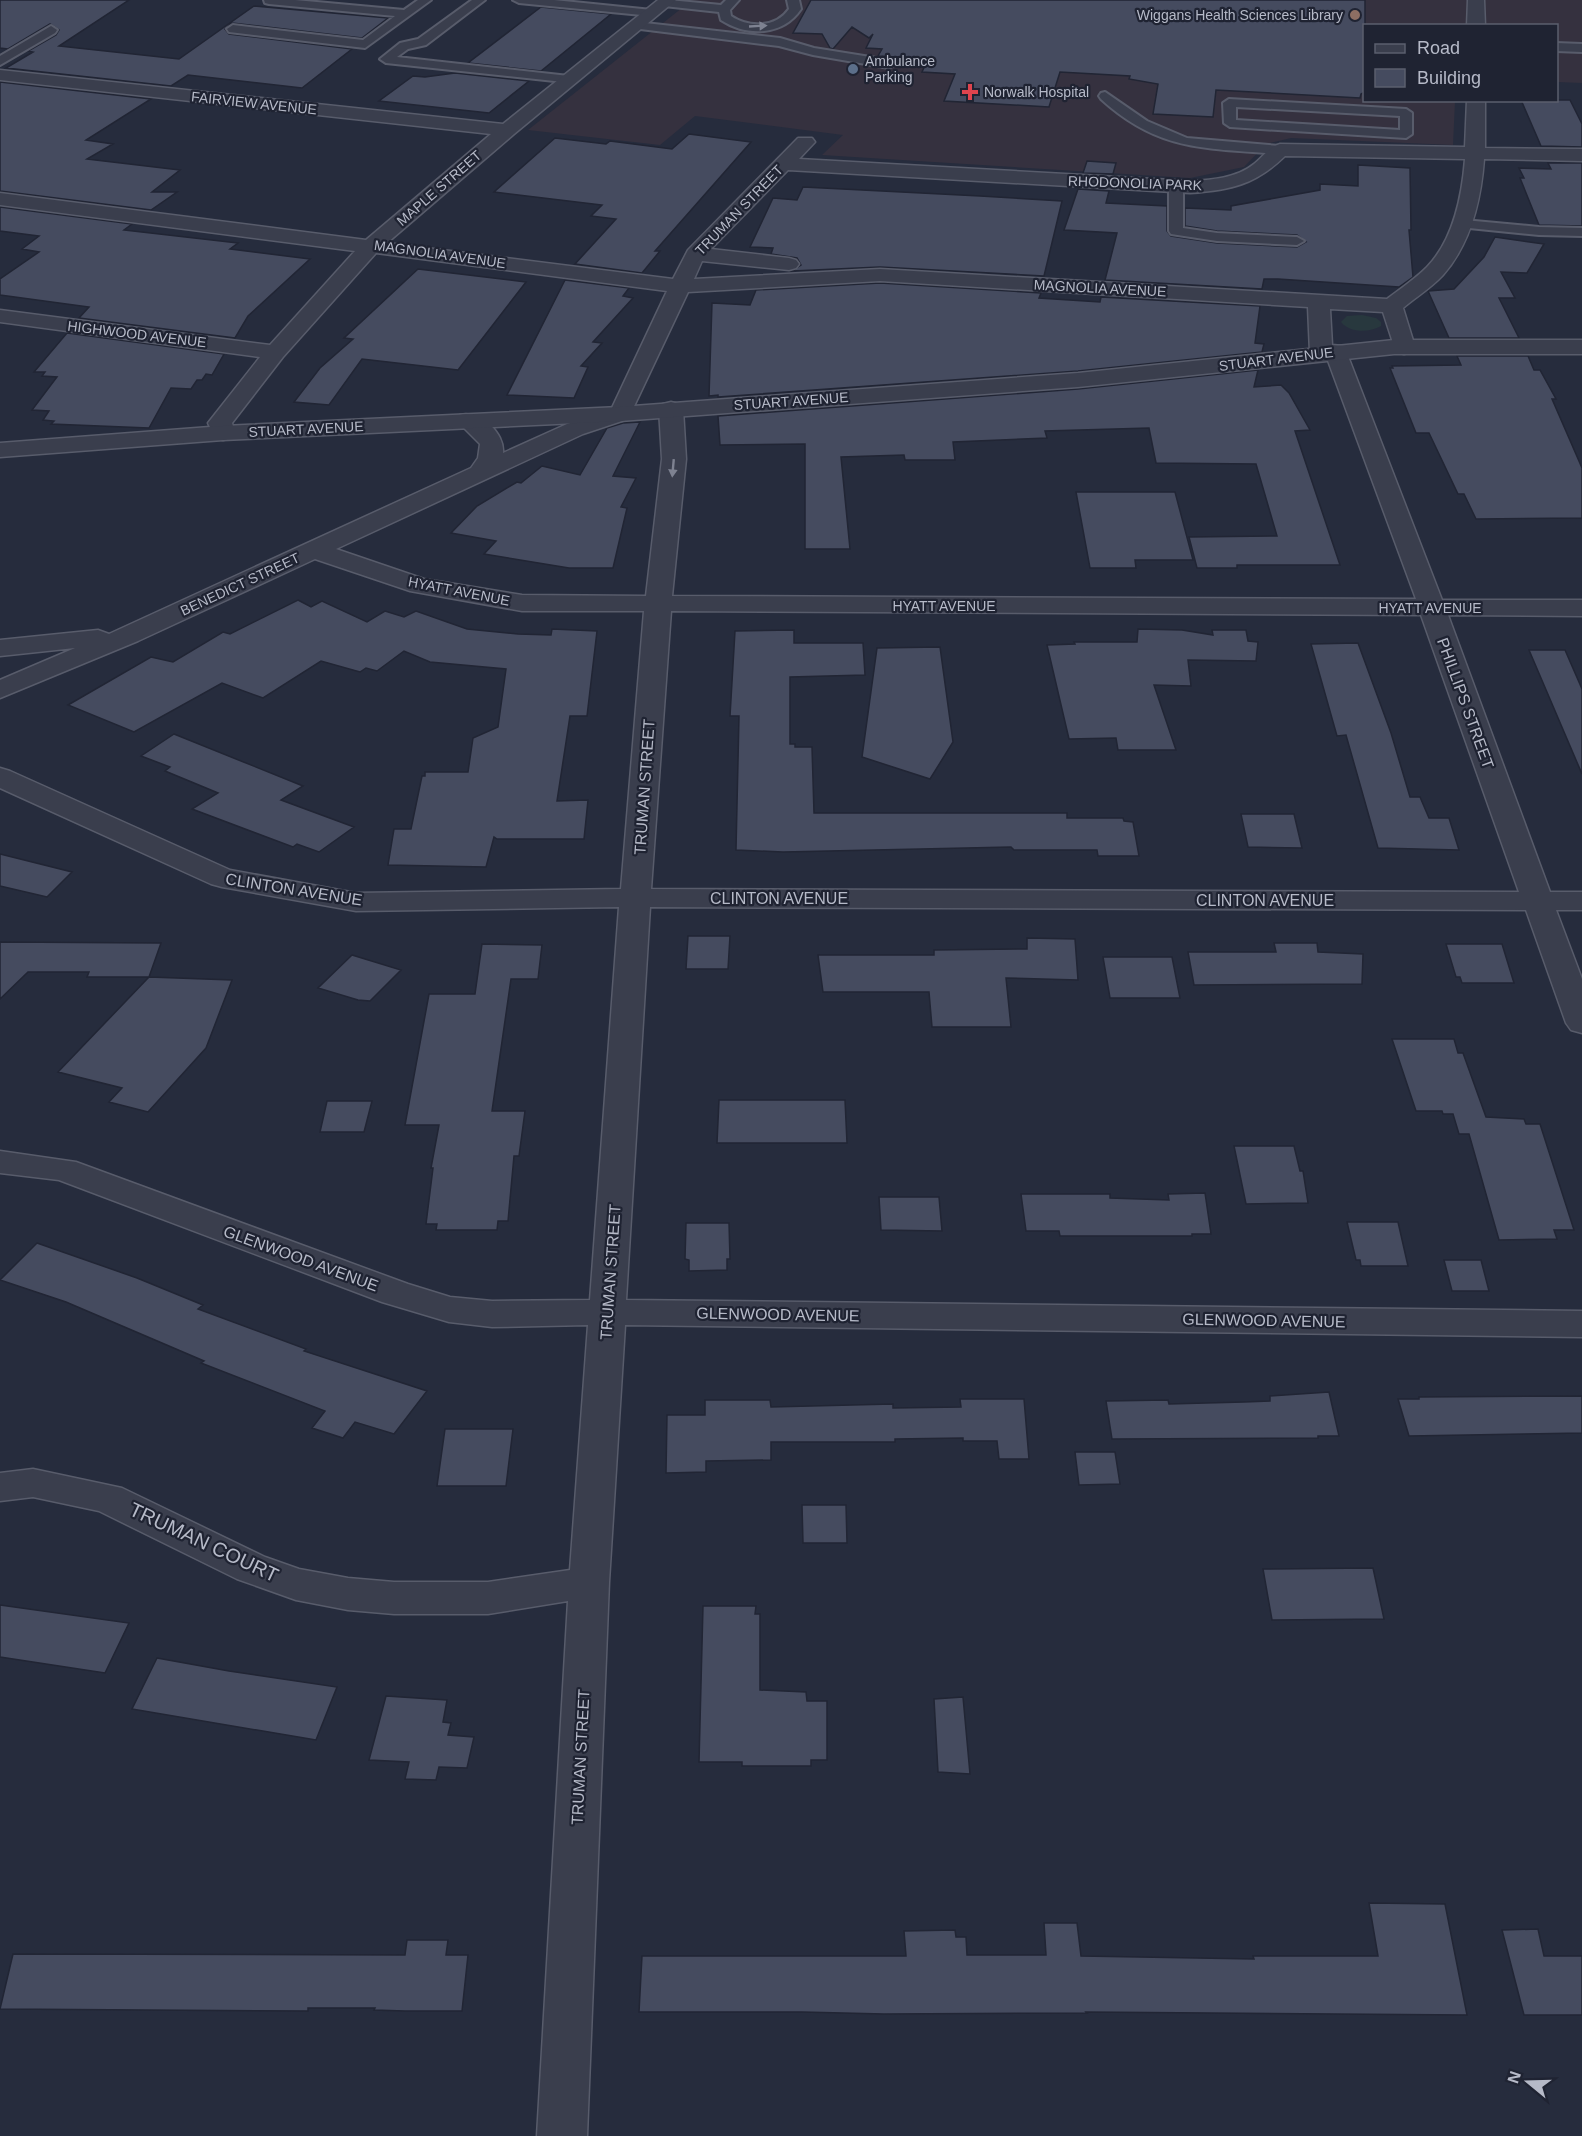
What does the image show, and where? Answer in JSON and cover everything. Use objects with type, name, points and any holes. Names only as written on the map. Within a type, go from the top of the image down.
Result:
[{"type":"street","points":[[1476,0],[1476,24]]},
{"type":"street","name":"MAPLE STREET","points":[[223,433],[220,423],[275,352],[372,245],[507,130],[661,5]]},
{"type":"street","name":"FAIRVIEW AVENUE","points":[[0,75],[507,130]]},
{"type":"street","points":[[1404,346],[1392,306],[1436,270],[1464,225],[1476,153],[1476,102]]},
{"type":"street","name":"TRUMAN STREET","points":[[620,414],[678,286],[695,254],[805,142]]},
{"type":"street","points":[[1280,150],[1582,155]]},
{"type":"street","name":"RHODONOLIA PARK","points":[[783,164],[1176,187],[1221,185],[1259,170],[1280,150]]},
{"type":"street","name":"MAGNOLIA AVENUE","points":[[0,199],[678,286],[880,275]]},
{"type":"street","name":"MAGNOLIA AVENUE","points":[[695,254],[880,275],[1392,306]]},
{"type":"street","name":"PHILLIPS STREET","points":[[1319,301],[1328,352],[1432,608],[1582,1023]]},
{"type":"street","name":"HIGHWOOD AVENUE","points":[[0,316],[275,352]]},
{"type":"street","name":"STUART AVENUE","points":[[0,450],[223,433],[620,414],[1151,374],[1328,352],[1404,346],[1582,347]]},
{"type":"street","name":"TRUMAN STREET","points":[[562,2136],[589,1582],[635,898],[658,605],[674,459],[671,409]]},
{"type":"street","name":"BENEDICT STREET","points":[[0,690],[129,635],[575,429],[620,414]]},
{"type":"street","points":[[468,420],[491,440],[489,462],[478,475]]},
{"type":"street","name":"HYATT AVENUE","points":[[314,550],[419,586],[522,603],[1582,608]]},
{"type":"street","points":[[0,648],[129,635]]},
{"type":"street","name":"CLINTON AVENUE","points":[[0,777],[222,878],[356,902],[635,898],[1582,901]]},
{"type":"street","name":"GLENWOOD AVENUE","points":[[0,1161],[64,1170],[395,1293],[449,1309],[492,1314],[608,1312],[1582,1324]]},
{"type":"street","name":"TRUMAN COURT","points":[[0,1487],[33,1483],[108,1498],[251,1568],[296,1584],[348,1594],[394,1598],[488,1598],[589,1582]]},
{"type":"lane","points":[[233,29],[365,44],[425,0]]},
{"type":"lane","points":[[479,0],[422,42],[404,46],[386,59],[569,80]]},
{"type":"lane","points":[[519,0],[661,5],[729,4]]},
{"type":"lane","points":[[710,0],[729,4]]},
{"type":"lane","points":[[729,4],[725,18],[736,25],[762,27],[777,24],[793,14],[796,4],[793,0]]},
{"type":"lane","points":[[269,1],[406,14]]},
{"type":"lane","points":[[636,26],[775,42],[889,64]]},
{"type":"lane","points":[[0,61],[51,30]]},
{"type":"lane","points":[[1558,47],[1582,48]]},
{"type":"lane","points":[[1105,96],[1125,115],[1173,138],[1186,142],[1280,150]]},
{"type":"lane","points":[[1229,102],[1406,113],[1406,134],[1230,123],[1229,102]]},
{"type":"lane","points":[[1176,187],[1176,231],[1217,237],[1297,241]]},
{"type":"lane","points":[[1464,225],[1582,232]]},
{"type":"shaded area","name":"Norwalk Hospital","points":[[692,0],[1582,0],[1582,83],[1558,82],[1558,24],[1363,24],[1363,102],[1455,102],[1453,145],[1291,138],[1266,144],[1244,167],[1190,178],[822,155],[843,135],[695,116],[660,145],[528,130]]},
{"type":"shaded area","points":[[1362,315],[1376,318],[1381,322],[1381,326],[1360,331],[1349,328],[1341,322],[1347,316]]},
{"type":"building","points":[[0,0],[129,0],[59,46],[179,59],[254,6],[388,18],[362,38],[232,23],[225,29],[229,34],[352,49],[302,88],[188,75],[171,86],[6,68],[33,52],[28,51],[56,35],[59,30],[50,24],[8,49],[0,48]]},
{"type":"building","points":[[811,0],[1365,0],[1363,93],[1360,98],[1216,90],[1213,117],[1153,114],[1158,84],[1129,79],[1130,76],[1060,72],[1049,107],[944,101],[955,74],[922,72],[928,59],[878,56],[882,49],[866,48],[873,34],[869,38],[852,27],[833,49],[830,48],[822,34],[793,33]]},
{"type":"building","points":[[541,7],[611,14],[541,71],[468,63]]},
{"type":"building","points":[[455,73],[529,81],[489,113],[379,101],[413,76],[425,77]]},
{"type":"building","points":[[0,82],[151,99],[86,140],[113,144],[87,159],[180,170],[152,192],[177,192],[151,210],[0,191]]},
{"type":"building","points":[[1570,100],[1582,124],[1582,147],[1541,146],[1522,102]]},
{"type":"building","points":[[689,134],[751,142],[655,251],[660,251],[642,273],[575,264],[616,219],[591,216],[602,205],[494,192],[555,138],[606,144],[610,141],[672,149]]},
{"type":"building","points":[[1087,161],[1116,163],[1113,174],[1083,173]]},
{"type":"building","points":[[1548,163],[1582,163],[1582,226],[1539,225],[1520,178],[1524,178],[1519,168],[1551,169]]},
{"type":"building","points":[[1358,165],[1410,168],[1411,230],[1409,230],[1413,277],[1399,287],[1264,279],[1262,289],[1105,280],[1117,233],[1064,230],[1078,189],[1109,191],[1106,203],[1167,206],[1167,231],[1171,236],[1217,243],[1297,247],[1306,242],[1297,235],[1217,231],[1185,226],[1185,208],[1231,210],[1231,206],[1320,190],[1320,184],[1358,186]]},
{"type":"building","points":[[803,187],[1062,201],[1044,276],[880,267],[792,271],[801,265],[797,258],[771,254],[773,248],[750,247],[773,198],[797,200]]},
{"type":"building","points":[[0,207],[132,224],[124,230],[238,243],[230,249],[310,259],[248,316],[235,338],[79,318],[89,307],[0,295],[0,279],[39,252],[22,249],[39,236],[0,231]]},
{"type":"building","points":[[1495,237],[1544,244],[1527,273],[1501,272],[1515,298],[1499,298],[1519,338],[1449,338],[1428,291],[1454,289],[1484,257]]},
{"type":"building","points":[[418,269],[526,282],[458,370],[362,359],[329,405],[294,402],[320,368],[353,339],[344,338]]},
{"type":"building","points":[[565,280],[629,288],[623,296],[633,298],[593,342],[602,343],[581,366],[588,367],[574,398],[507,395]]},
{"type":"building","points":[[880,283],[1041,293],[1039,298],[1100,302],[1101,297],[1260,306],[1255,343],[1264,344],[1262,352],[1078,371],[709,396],[712,303],[750,305],[756,290]]},
{"type":"building","points":[[67,333],[224,354],[212,375],[206,374],[202,380],[197,380],[191,389],[171,388],[149,428],[51,424],[54,421],[43,420],[49,411],[32,410],[57,377],[42,376],[45,372],[34,372]]},
{"type":"building","points":[[1457,356],[1528,356],[1534,370],[1540,370],[1556,399],[1552,399],[1582,468],[1582,518],[1476,519],[1464,494],[1458,494],[1429,433],[1416,433],[1390,368],[1393,368],[1392,366],[1461,365]]},
{"type":"building","points":[[1258,370],[1254,387],[1281,385],[1289,393],[1310,430],[1295,431],[1340,565],[1237,565],[1237,568],[1197,568],[1189,537],[1277,536],[1256,464],[1156,463],[1149,428],[1045,431],[1047,438],[953,442],[955,460],[905,460],[904,455],[841,457],[850,549],[805,549],[805,444],[720,445],[718,416],[1078,389]]},
{"type":"building","points":[[640,422],[613,476],[636,478],[621,507],[627,508],[613,568],[569,568],[484,554],[496,541],[451,533],[477,506],[517,482],[521,483],[542,466],[580,475],[607,428],[623,423]]},
{"type":"building","points":[[1076,492],[1175,492],[1193,560],[1135,560],[1136,568],[1090,568]]},
{"type":"building","points":[[298,600],[311,607],[322,601],[367,622],[385,611],[404,617],[416,611],[467,629],[551,635],[552,629],[597,631],[587,716],[570,716],[557,801],[588,800],[584,839],[497,839],[494,837],[486,867],[388,865],[394,829],[411,829],[422,776],[425,776],[425,772],[468,772],[473,738],[498,727],[506,669],[430,662],[404,651],[377,671],[366,668],[360,672],[321,661],[263,698],[222,683],[134,732],[68,705],[151,657],[173,662],[223,632],[230,634]]},
{"type":"building","points":[[1138,629],[1182,630],[1213,635],[1212,630],[1246,630],[1248,641],[1258,642],[1256,661],[1188,660],[1191,686],[1154,685],[1176,750],[1118,750],[1116,738],[1069,739],[1047,645],[1075,644],[1074,642],[1137,642]]},
{"type":"building","points":[[794,630],[794,643],[863,643],[865,675],[790,677],[790,744],[795,744],[795,747],[812,747],[814,813],[1067,813],[1067,818],[1123,818],[1124,821],[1133,822],[1139,856],[1098,856],[1097,850],[1014,850],[1011,847],[783,852],[736,850],[739,716],[730,716],[735,631]]},
{"type":"building","points":[[1358,643],[1391,733],[1410,797],[1420,797],[1429,818],[1449,818],[1459,850],[1378,848],[1346,735],[1337,736],[1311,644]]},
{"type":"building","points":[[940,647],[953,742],[930,779],[862,757],[877,648]]},
{"type":"building","points":[[1529,650],[1565,650],[1582,689],[1582,774]]},
{"type":"building","points":[[174,734],[303,786],[281,800],[354,827],[319,852],[297,844],[293,847],[192,809],[218,793],[165,771],[170,767],[141,756]]},
{"type":"building","points":[[1241,814],[1294,814],[1302,848],[1248,847]]},
{"type":"building","points":[[0,854],[72,872],[47,897],[0,886]]},
{"type":"building","points":[[688,936],[730,936],[728,969],[686,969]]},
{"type":"building","points":[[1027,938],[1075,939],[1078,980],[1006,978],[1011,1027],[932,1027],[929,992],[823,992],[818,955],[934,955],[934,950],[1027,949]]},
{"type":"building","points":[[0,942],[161,943],[149,977],[87,977],[89,972],[28,972],[0,999]]},
{"type":"building","points":[[1274,943],[1317,943],[1318,952],[1363,954],[1362,984],[1194,985],[1188,952],[1276,952]]},
{"type":"building","points":[[482,944],[542,945],[538,979],[511,979],[492,1111],[525,1111],[519,1156],[514,1156],[508,1221],[498,1221],[497,1230],[436,1230],[437,1224],[426,1224],[433,1168],[431,1168],[439,1125],[405,1125],[429,994],[475,994]]},
{"type":"building","points":[[1446,944],[1502,944],[1514,983],[1462,983],[1460,977],[1456,977]]},
{"type":"building","points":[[352,955],[401,970],[370,1001],[358,1000],[318,988]]},
{"type":"building","points":[[1103,957],[1172,957],[1180,998],[1110,998]]},
{"type":"building","points":[[149,977],[232,980],[206,1048],[148,1112],[109,1102],[122,1088],[58,1072]]},
{"type":"building","points":[[1392,1039],[1454,1039],[1458,1053],[1463,1053],[1486,1117],[1524,1119],[1526,1124],[1540,1124],[1574,1230],[1554,1230],[1557,1239],[1499,1240],[1469,1134],[1459,1134],[1453,1114],[1443,1114],[1442,1111],[1416,1111]]},
{"type":"building","points":[[719,1100],[845,1100],[847,1143],[717,1143]]},
{"type":"building","points":[[327,1101],[372,1101],[364,1132],[320,1132]]},
{"type":"building","points":[[1234,1146],[1294,1146],[1300,1171],[1303,1171],[1308,1203],[1246,1204]]},
{"type":"building","points":[[1205,1193],[1211,1234],[1192,1234],[1192,1236],[1060,1236],[1059,1231],[1026,1231],[1021,1194],[1110,1194],[1110,1198],[1169,1200],[1168,1194]]},
{"type":"building","points":[[879,1197],[939,1197],[942,1231],[881,1230]]},
{"type":"building","points":[[1347,1222],[1398,1222],[1408,1266],[1361,1266],[1360,1260],[1356,1260]]},
{"type":"building","points":[[686,1223],[729,1223],[730,1259],[727,1259],[727,1270],[689,1271],[689,1260],[685,1259]]},
{"type":"building","points":[[37,1243],[137,1278],[203,1305],[198,1309],[306,1349],[304,1351],[427,1391],[394,1434],[355,1422],[343,1438],[312,1428],[325,1411],[201,1363],[204,1361],[66,1302],[0,1280]]},
{"type":"building","points":[[1444,1260],[1481,1260],[1489,1291],[1452,1291]]},
{"type":"building","points":[[1329,1392],[1339,1436],[1318,1436],[1318,1438],[1112,1439],[1106,1401],[1168,1400],[1169,1404],[1270,1401],[1270,1396]]},
{"type":"building","points":[[1582,1396],[1582,1433],[1409,1436],[1398,1399],[1419,1399],[1419,1397]]},
{"type":"building","points":[[960,1399],[1024,1399],[1029,1459],[999,1459],[997,1441],[963,1441],[963,1438],[895,1439],[895,1442],[771,1442],[771,1460],[706,1461],[706,1472],[666,1473],[667,1415],[705,1415],[705,1400],[770,1400],[771,1407],[893,1404],[893,1408],[961,1407]]},
{"type":"building","points":[[445,1429],[513,1429],[506,1486],[437,1486]]},
{"type":"building","points":[[1075,1452],[1115,1452],[1120,1484],[1079,1485]]},
{"type":"building","points":[[802,1505],[846,1505],[847,1543],[803,1543]]},
{"type":"building","points":[[1373,1568],[1384,1619],[1272,1620],[1263,1569]]},
{"type":"building","points":[[0,1605],[129,1623],[105,1673],[0,1657]]},
{"type":"building","points":[[703,1606],[756,1606],[755,1614],[760,1614],[760,1690],[806,1692],[807,1701],[827,1701],[827,1760],[811,1760],[811,1766],[742,1766],[742,1762],[699,1762]]},
{"type":"building","points":[[157,1658],[337,1687],[316,1740],[132,1709]]},
{"type":"building","points":[[386,1696],[447,1700],[443,1722],[451,1723],[448,1735],[474,1737],[467,1768],[439,1767],[436,1780],[405,1779],[409,1762],[369,1760]]},
{"type":"building","points":[[963,1697],[970,1774],[938,1772],[934,1699]]},
{"type":"building","points":[[1369,1903],[1445,1904],[1467,2015],[639,2012],[642,1956],[906,1956],[904,1931],[955,1930],[956,1937],[966,1937],[967,1955],[1046,1955],[1044,1923],[1077,1923],[1081,1956],[1254,1959],[1253,1956],[1378,1956]]},
{"type":"building","points":[[1538,1929],[1544,1956],[1582,1956],[1582,2015],[1524,2015],[1502,1930]]},
{"type":"building","points":[[407,1940],[448,1940],[446,1955],[468,1955],[462,2011],[374,2010],[375,2008],[308,2008],[308,2011],[0,2009],[13,1954],[405,1955]]},
{"type":"place","name":"Wiggans Health Sciences Library","points":[[1355,15]]},
{"type":"place","name":"Ambulance Parking","points":[[853,69]]},
{"type":"place","name":"Norwalk Hospital","points":[[970,92]]}]
